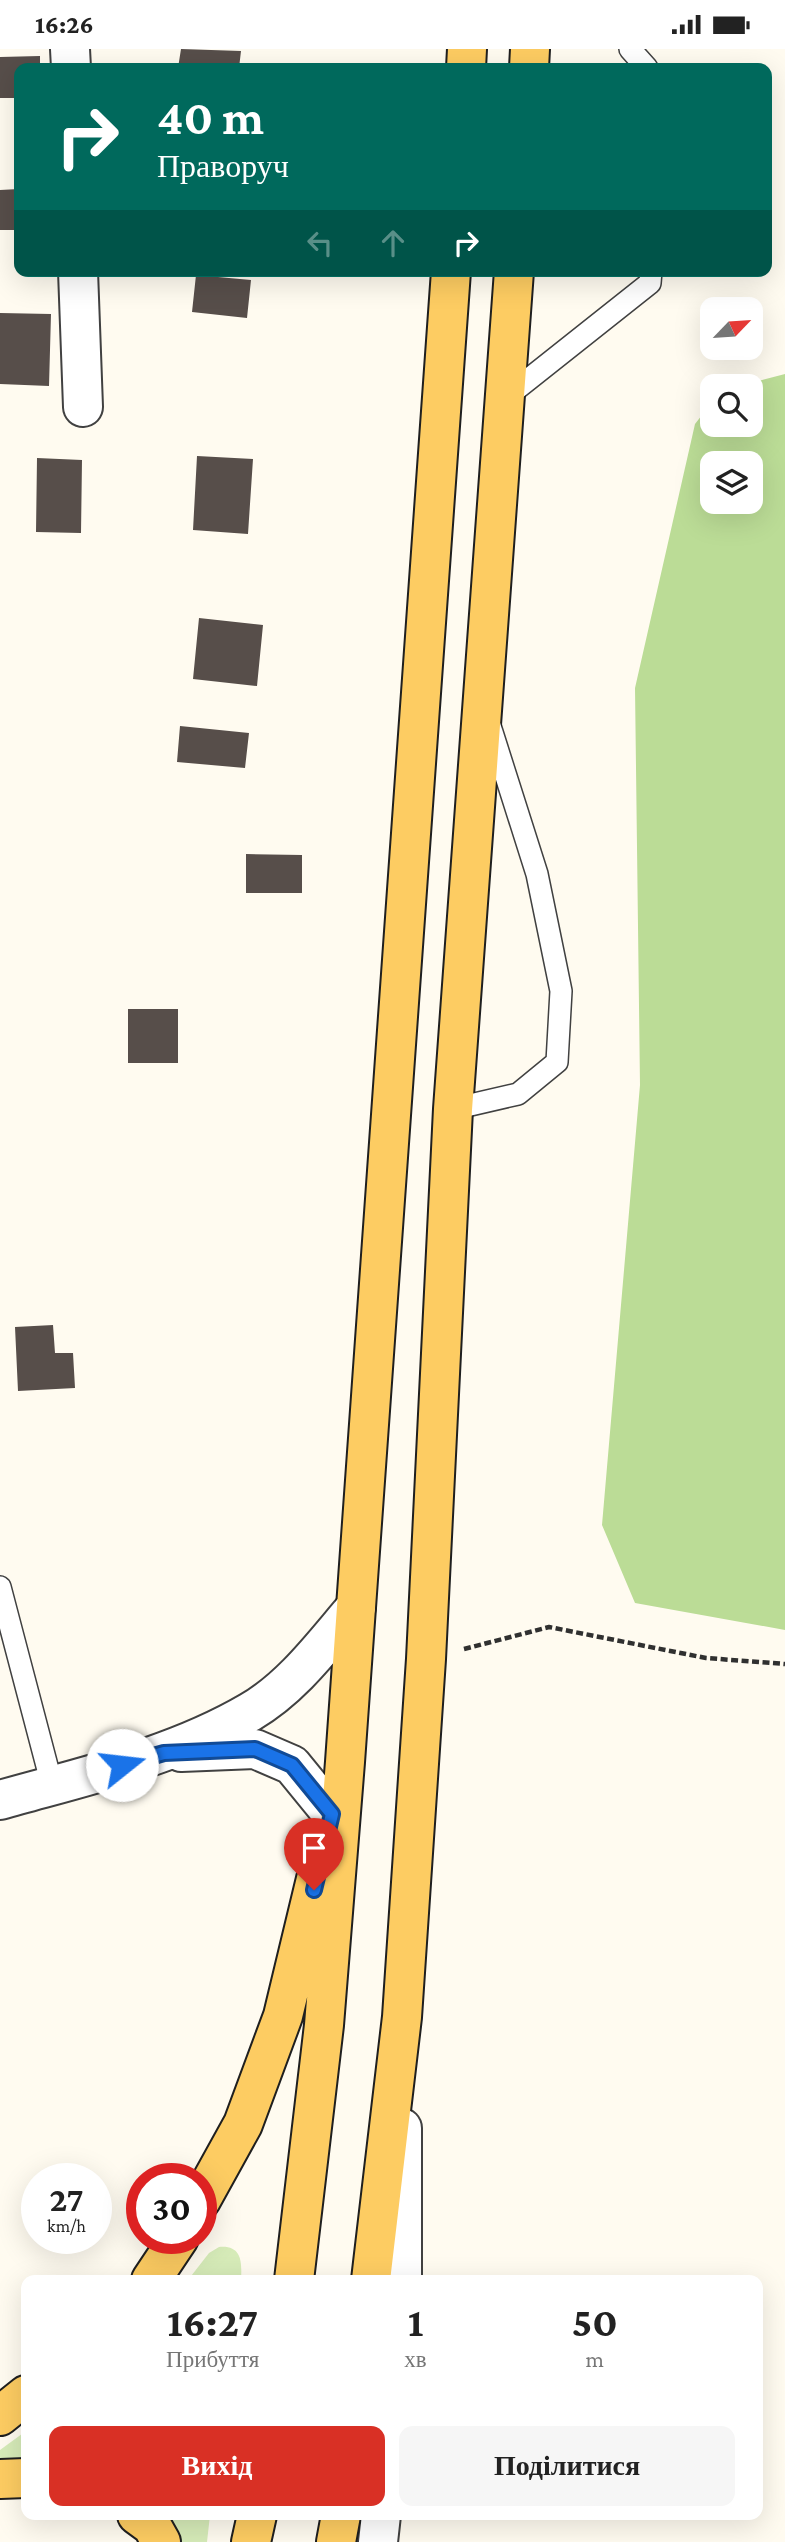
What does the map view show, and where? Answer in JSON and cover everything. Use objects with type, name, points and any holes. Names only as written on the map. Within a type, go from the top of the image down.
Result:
[{"type":"main road","points":[[295,2275],[324,2025],[345,1762],[451,277]]},
{"type":"main road","points":[[372,2275],[402,2017],[426,1659],[453,1109],[514,277]]},
{"type":"main road","points":[[217,2171],[243,2124],[283,2016],[345,1762]]},
{"type":"main road","points":[[154,2275],[168,2254]]},
{"type":"main road","points":[[0,2416],[21,2399]]},
{"type":"main road","points":[[0,2479],[21,2478]]},
{"type":"main road","points":[[144,2520],[152,2526],[161,2542]]},
{"type":"main road","points":[[251,2542],[256,2520]]},
{"type":"main road","points":[[336,2542],[340,2520]]},
{"type":"street","points":[[78,277],[83,407]]},
{"type":"street","points":[[0,1800],[164,1753],[251,1711],[296,1676],[356,1607]]},
{"type":"street","points":[[164,1753],[255,1749],[292,1765],[332,1814]]},
{"type":"street","points":[[402,2017],[402,2275]]},
{"type":"street","points":[[378,2542],[380,2520]]},
{"type":"lane","points":[[630,49],[643,63]]},
{"type":"lane","points":[[505,398],[650,283],[650,277]]},
{"type":"lane","points":[[453,1109],[518,1094],[557,1062],[561,991],[537,874],[483,704]]},
{"type":"lane","points":[[0,1587],[52,1785]]},
{"type":"path","points":[[426,1659],[549,1627],[706,1658],[785,1664]]},
{"type":"green space","points":[[785,374],[785,1630],[635,1603],[602,1525],[640,1085],[635,688],[695,424],[700,418],[700,437],[763,437],[763,380]]},
{"type":"green space","points":[[219,2247],[232,2249],[241,2261],[241,2275],[192,2275],[208,2254],[217,2254]]},
{"type":"green space","points":[[21,2435],[21,2460],[0,2463],[0,2450]]},
{"type":"green space","points":[[166,2520],[209,2520],[207,2542],[182,2542]]},
{"type":"building","points":[[181,49],[241,51],[240,63],[179,63]]},
{"type":"building","points":[[40,56],[40,63],[14,63],[14,98],[0,98],[0,57]]},
{"type":"building","points":[[14,189],[14,230],[0,230],[0,190]]},
{"type":"building","points":[[196,277],[251,280],[247,318],[192,312]]},
{"type":"building","points":[[0,313],[51,314],[49,386],[0,384]]},
{"type":"building","points":[[197,456],[253,459],[248,534],[193,530]]},
{"type":"building","points":[[37,458],[82,460],[81,533],[36,532]]},
{"type":"building","points":[[199,618],[263,625],[257,686],[193,679]]},
{"type":"building","points":[[180,726],[249,733],[245,768],[177,762]]},
{"type":"building","points":[[246,854],[302,855],[302,893],[246,893]]},
{"type":"building","points":[[128,1009],[178,1009],[178,1063],[128,1063]]},
{"type":"building","points":[[53,1325],[55,1353],[73,1353],[75,1388],[18,1391],[15,1327]]},
{"type":"route","points":[[122,1765],[164,1753],[255,1749],[292,1765],[332,1814],[314,1890]]}]
